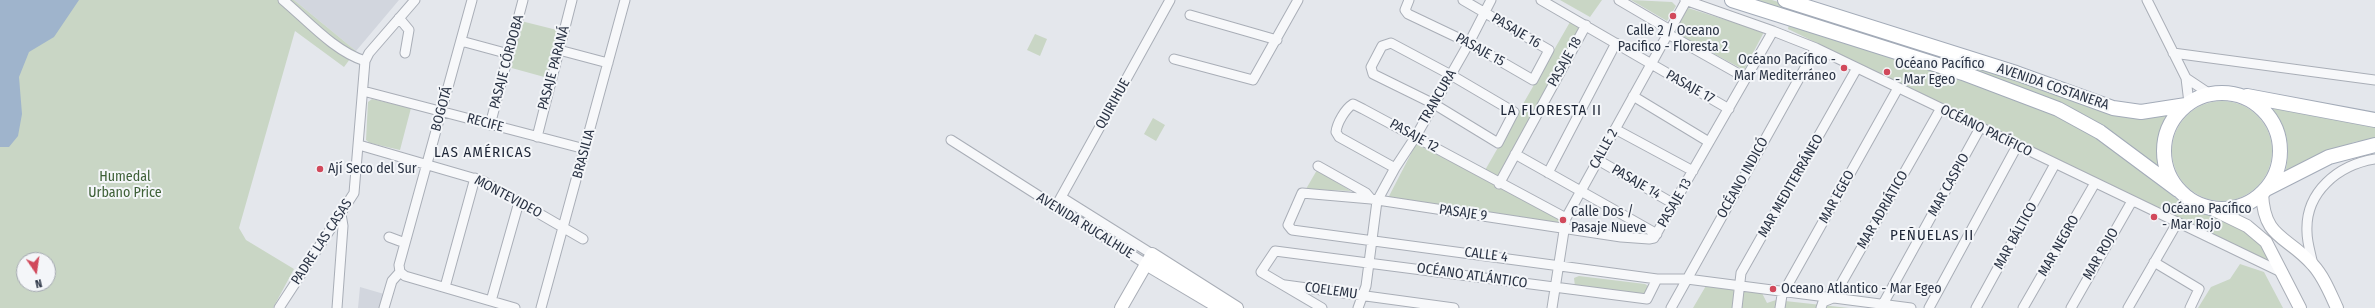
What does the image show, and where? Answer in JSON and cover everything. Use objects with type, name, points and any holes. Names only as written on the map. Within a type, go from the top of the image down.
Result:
[{"type":"main road","name":"AVENIDA COSTANERA","points":[[1732,0],[1970,75],[2052,107],[2100,132],[2178,190]]},
{"type":"main road","name":"AVENIDA COSTANERA","points":[[1785,0],[2016,74],[2113,108],[2145,112],[2187,104]]},
{"type":"main road","points":[[2300,308],[2266,242],[2253,230],[2210,208],[2196,203],[2178,190],[2166,169],[2164,146],[2170,123],[2187,104],[2210,94],[2238,95],[2375,120]]},
{"type":"main road","points":[[2238,95],[2260,107],[2271,120],[2278,134],[2280,151],[2278,168],[2264,191],[2264,213],[2272,230],[2313,265],[2322,278],[2337,308]]},
{"type":"main road","points":[[2210,208],[2238,207],[2264,191],[2329,157],[2375,146]]},
{"type":"main road","points":[[1124,307],[1149,259]]},
{"type":"main road","name":"AVENIDA RUCALHUE","points":[[1149,259],[1220,308]]},
{"type":"main road","name":"AVENIDA RUCALHUE","points":[[1149,259],[1237,308]]},
{"type":"street","points":[[284,0],[342,50],[351,56],[365,61],[369,53],[415,0]]},
{"type":"street","name":"BOGOTÁ","points":[[384,308],[392,281],[400,272],[399,265],[472,0]]},
{"type":"street","name":"PASAJE CÓRDOBA","points":[[490,125],[523,0]]},
{"type":"street","name":"PASAJE PARANÁ","points":[[537,137],[572,0]]},
{"type":"street","name":"BRASILIA","points":[[541,308],[625,0]]},
{"type":"street","name":"QUIRIHUE","points":[[1055,208],[1170,0]]},
{"type":"street","points":[[1174,59],[1253,80],[1277,40],[1298,0]]},
{"type":"street","name":"PASAJE 15","points":[[1409,0],[1406,10],[1408,14],[1469,43],[1533,80],[1549,50]]},
{"type":"street","name":"PASAJE 16","points":[[1463,0],[1549,50]]},
{"type":"street","name":"TRANCURA","points":[[1358,308],[1364,296],[1369,263],[1374,200],[1416,136],[1469,43],[1490,0]]},
{"type":"street","name":"PASAJE 17","points":[[1541,0],[1652,63],[1658,69],[1729,108]]},
{"type":"street","points":[[1619,0],[1746,78]]},
{"type":"street","name":"CALLE 2","points":[[1552,308],[1566,218],[1686,0]]},
{"type":"street","name":"OCÉANO PACÍFICO","points":[[1686,0],[1773,30],[1816,48],[2283,273]]},
{"type":"street","points":[[2147,0],[2186,78],[2187,104]]},
{"type":"street","points":[[1190,15],[1277,40]]},
{"type":"street","points":[[399,18],[409,30],[405,53]]},
{"type":"street","name":"PASAJE 18","points":[[1499,184],[1586,25]]},
{"type":"street","name":"PASAJE 13","points":[[1515,154],[1580,192],[1657,234],[1773,30]]},
{"type":"street","points":[[461,41],[509,54]]},
{"type":"street","points":[[1548,173],[1616,43]]},
{"type":"street","points":[[1391,44],[1451,75],[1514,112],[1498,143],[1434,104],[1373,74],[1371,67],[1382,46],[1391,44]]},
{"type":"street","name":"OCÉANO INDICÓ","points":[[1671,308],[1816,48]]},
{"type":"street","points":[[559,50],[608,63]]},
{"type":"street","points":[[2173,53],[2375,80]]},
{"type":"street","name":"PADRE LAS CASAS","points":[[279,308],[354,193],[365,61]]},
{"type":"street","name":"MAR MEDITERRÁNEO","points":[[1737,308],[1741,273],[1857,68]]},
{"type":"street","points":[[2186,78],[2210,94]]},
{"type":"street","name":"MAR EGEO","points":[[1780,308],[1785,292],[1898,88]]},
{"type":"street","name":"RECIFE","points":[[363,91],[585,150]]},
{"type":"street","points":[[1633,96],[1709,142]]},
{"type":"street","name":"PASAJE 12","points":[[1394,168],[1339,137],[1336,132],[1337,127],[1349,106],[1353,104],[1416,136],[1499,184],[1566,218]]},
{"type":"street","name":"MAR ADRIÁTICO","points":[[1821,308],[1823,302],[1833,298],[1941,108]]},
{"type":"street","points":[[1615,128],[1693,171]]},
{"type":"street","name":"MAR CASPIO","points":[[1883,304],[1980,128]]},
{"type":"street","name":"AVENIDA RUCALHUE","points":[[951,140],[1055,208],[1149,259]]},
{"type":"street","name":"MONTEVIDEO","points":[[359,144],[475,178],[583,239]]},
{"type":"street","points":[[1928,308],[2017,146]]},
{"type":"street","points":[[2313,265],[2307,227],[2315,198],[2328,181],[2341,171],[2375,159]]},
{"type":"street","name":"PASAJE 14","points":[[1598,160],[1674,204]]},
{"type":"street","name":"MAR BÁLTICO","points":[[1976,308],[2055,164]]},
{"type":"street","points":[[1318,166],[1366,193],[1374,200]]},
{"type":"street","points":[[445,287],[475,178]]},
{"type":"street","name":"MAR NEGRO","points":[[2023,308],[2095,183]]},
{"type":"street","name":"PASAJE 9","points":[[1288,225],[1302,193],[1374,200],[1649,239],[1657,234]]},
{"type":"street","name":"AVENIDA RUCALHUE","points":[[1061,197],[1149,259]]},
{"type":"street","name":"MAR ROJO","points":[[2071,308],[2132,201]]},
{"type":"street","points":[[491,301],[519,202]]},
{"type":"street","points":[[337,308],[343,226],[341,214]]},
{"type":"street","points":[[2128,308],[2177,223]]},
{"type":"street","name":"CALLE 4","points":[[1288,225],[1292,230],[1558,264],[1657,279],[1687,279]]},
{"type":"street","points":[[389,236],[405,243]]},
{"type":"street","name":"OCÉANO ATLÁNTICO","points":[[1279,284],[1261,272],[1275,251],[1646,300],[1657,279]]},
{"type":"street","points":[[2154,262],[2199,289],[2190,308]]},
{"type":"street","points":[[400,272],[405,276],[515,308]]},
{"type":"street","points":[[1687,279],[1833,298],[1861,305],[1883,304],[1907,308]]},
{"type":"street","points":[[1279,284],[1322,308]]},
{"type":"street","name":"COELEMU","points":[[1279,284],[1454,308]]},
{"type":"street","points":[[1383,298],[1400,308]]},
{"type":"shaded area","points":[[294,0],[399,0],[356,51]]},
{"type":"shaded area","points":[[360,287],[384,294],[380,308],[358,308]]},
{"type":"green space","name":"Humedal Urbano Price","points":[[0,0],[294,0],[356,51],[344,67],[295,31],[239,228],[246,240],[294,269],[273,308],[0,308]]},
{"type":"green space","points":[[1560,0],[1602,0],[1590,17]]},
{"type":"green space","points":[[1631,0],[1672,2],[1676,6],[1667,21]]},
{"type":"green space","points":[[1752,0],[1772,0],[2032,82],[2167,114],[2159,141],[2158,169],[2116,137]]},
{"type":"green space","points":[[1688,8],[1764,32],[1744,70],[1674,32]]},
{"type":"green space","points":[[521,21],[561,31],[548,78],[508,67]]},
{"type":"green space","points":[[1570,22],[1582,28],[1496,179],[1484,172]]},
{"type":"green space","points":[[1789,24],[2024,100],[2083,128],[2186,206],[2198,211],[2228,219],[2243,229],[2260,243],[2267,254],[2268,259],[2260,259],[1788,29]]},
{"type":"green space","points":[[1035,34],[1047,39],[1040,56],[1027,50]]},
{"type":"green space","points":[[372,99],[411,108],[400,150],[370,143],[366,140],[368,102]]},
{"type":"green space","points":[[2222,101],[2232,102],[2250,109],[2264,123],[2271,141],[2271,161],[2264,179],[2250,193],[2232,200],[2222,201],[2212,200],[2194,193],[2180,179],[2173,161],[2172,151],[2173,141],[2180,123],[2194,109],[2212,102]]},
{"type":"green space","points":[[2267,103],[2375,123],[2375,139],[2354,142],[2285,173],[2288,154],[2286,136],[2279,119]]},
{"type":"green space","points":[[1153,118],[1165,125],[1156,141],[1144,134]]},
{"type":"green space","points":[[1416,144],[1562,218],[1564,225],[1387,200]]},
{"type":"green space","points":[[1317,170],[1351,191],[1306,189]]},
{"type":"green space","points":[[2240,264],[2264,272],[2283,308],[2198,308],[2211,287],[2230,279]]},
{"type":"green space","points":[[1579,276],[1645,284],[1648,286],[1644,295],[1575,287],[1574,278]]},
{"type":"green space","points":[[1707,284],[1762,293],[1767,303],[1776,300],[1849,308],[1693,308]]},
{"type":"water","points":[[0,0],[79,0],[54,37],[29,52],[19,77],[22,114],[18,136],[9,147],[0,147]]},
{"type":"place","name":"Calle 2 / Oceano Pacifico - Floresta 2","points":[[1673,16]]},
{"type":"place","name":"Océano Pacífico - Mar Mediterráneo","points":[[1844,68]]},
{"type":"place","name":"Océano Pacífico - Mar Egeo","points":[[1887,72]]},
{"type":"place","name":"Ají Seco del Sur","points":[[320,169]]},
{"type":"place","name":"Océano Pacífico - Mar Rojo","points":[[2154,217]]},
{"type":"place","name":"Calle Dos / Pasaje Nueve","points":[[1563,220]]},
{"type":"place","name":"Oceano Atlantico - Mar Egeo","points":[[1773,289]]},
{"type":"district","name":"LA FLORESTA II","points":[[1551,111]]},
{"type":"district","name":"LAS AMÉRICAS","points":[[483,153]]},
{"type":"district","name":"PEÑUELAS II","points":[[1932,236]]}]
